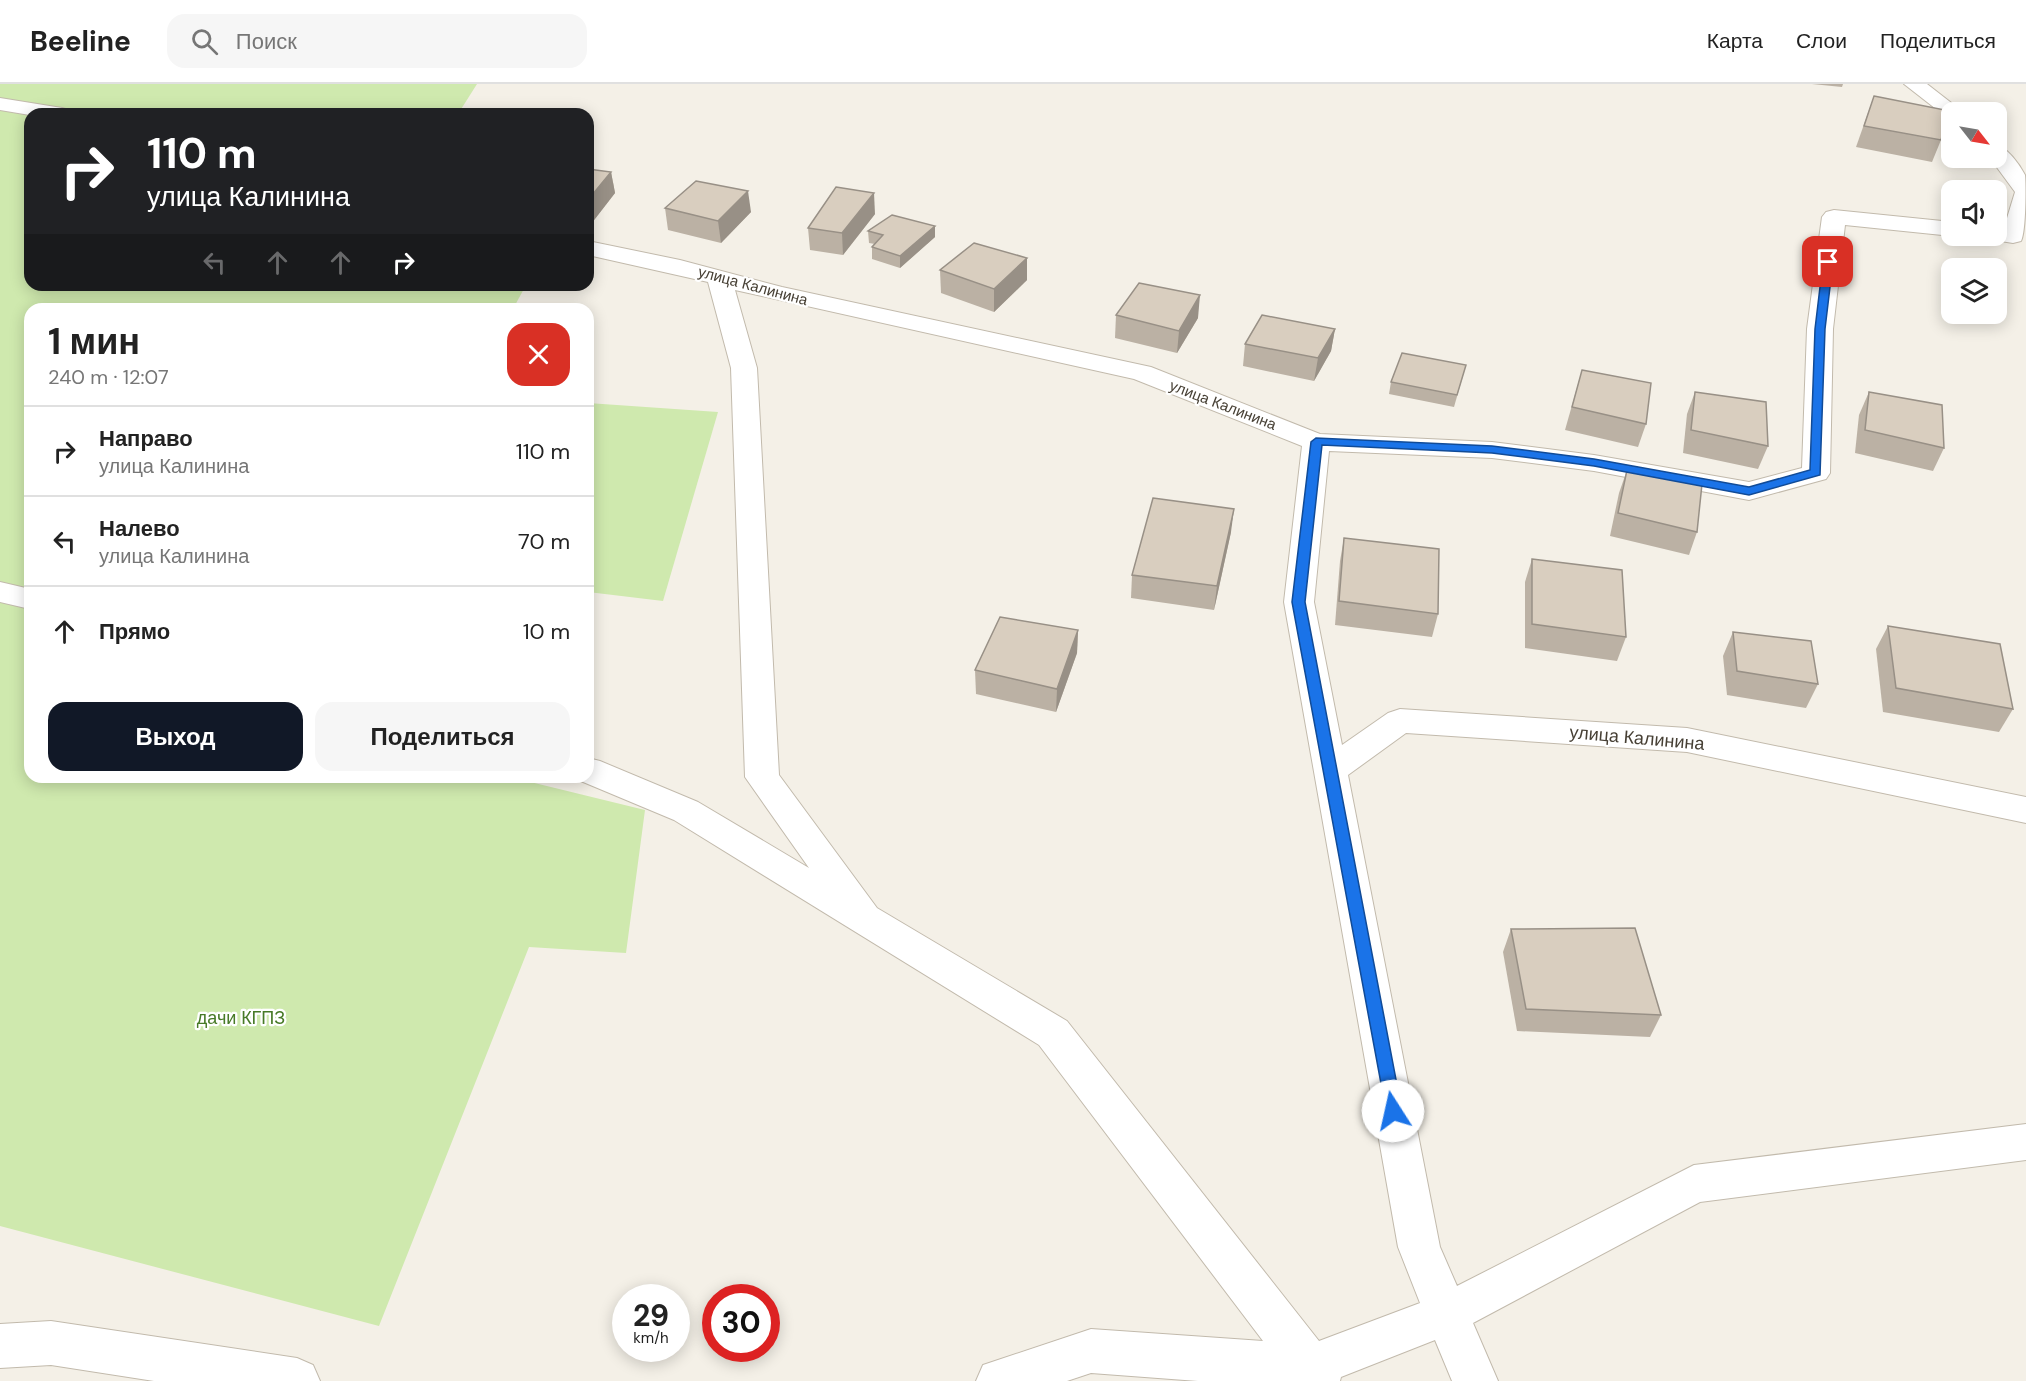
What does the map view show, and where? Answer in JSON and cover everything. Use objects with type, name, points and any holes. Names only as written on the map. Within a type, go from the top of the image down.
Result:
[{"type":"street","points":[[1914,84],[1941,104]]},
{"type":"street","points":[[0,104],[25,108]]},
{"type":"street","points":[[2007,166],[2026,192],[2013,236],[2007,235]]},
{"type":"street","name":"улица Калинина","points":[[594,249],[778,294],[1142,373],[1316,442],[1492,450],[1594,463],[1749,491],[1816,472],[1820,329],[1834,217],[1941,229]]},
{"type":"street","points":[[719,278],[744,368],[762,777],[868,922]]},
{"type":"street","points":[[1316,442],[1299,602],[1419,1247],[1475,1381]]},
{"type":"street","points":[[0,592],[24,598]]},
{"type":"street","name":"улица Калинина","points":[[1330,771],[1400,721],[1687,740],[2026,810]]},
{"type":"street","points":[[594,773],[686,811],[1053,1033],[1315,1374]]},
{"type":"street","points":[[999,1381],[1091,1351],[1315,1374],[1447,1314],[1694,1184],[2026,1142]]},
{"type":"street","points":[[0,1346],[51,1343],[297,1381]]},
{"type":"green space","name":"дачи КГПЗ","points":[[0,84],[477,84],[462,108],[24,108],[24,291],[523,291],[516,303],[24,303],[24,783],[535,783],[645,810],[626,953],[529,947],[379,1326],[0,1226]]},
{"type":"green space","points":[[594,403],[718,412],[663,601],[594,593]]},
{"type":"building","points":[[1874,96],[1941,109],[1941,140],[1864,126]]},
{"type":"building","points":[[594,170],[611,172],[594,193]]},
{"type":"building","points":[[696,181],[748,191],[718,221],[665,208]]},
{"type":"building","points":[[836,187],[874,193],[842,233],[808,228]]},
{"type":"building","points":[[892,215],[935,226],[900,256],[872,247],[883,235],[868,231]]},
{"type":"building","points":[[974,243],[1027,258],[994,289],[940,270]]},
{"type":"building","points":[[1139,283],[1200,295],[1179,331],[1116,315]]},
{"type":"building","points":[[1262,315],[1335,329],[1318,358],[1245,344]]},
{"type":"building","points":[[1402,353],[1466,365],[1457,395],[1391,382]]},
{"type":"building","points":[[1582,370],[1651,383],[1646,424],[1572,407]]},
{"type":"building","points":[[1695,392],[1766,402],[1768,446],[1691,430]]},
{"type":"building","points":[[1869,392],[1942,405],[1944,448],[1865,430]]},
{"type":"building","points":[[1627,470],[1702,484],[1697,532],[1618,513]]},
{"type":"building","points":[[1153,498],[1234,509],[1217,586],[1132,575]]},
{"type":"building","points":[[1344,538],[1439,549],[1438,614],[1339,601]]},
{"type":"building","points":[[1532,559],[1622,570],[1626,637],[1532,624]]},
{"type":"building","points":[[1000,617],[1078,630],[1057,689],[975,670]]},
{"type":"building","points":[[1888,626],[2000,644],[2013,709],[1896,688]]},
{"type":"building","points":[[1733,632],[1811,641],[1818,684],[1737,671]]},
{"type":"building","points":[[1635,928],[1661,1015],[1526,1009],[1511,929]]},
{"type":"route","points":[[1393,1111],[1299,602],[1316,442],[1492,450],[1594,463],[1749,491],[1816,472],[1820,329],[1828,262]]}]
